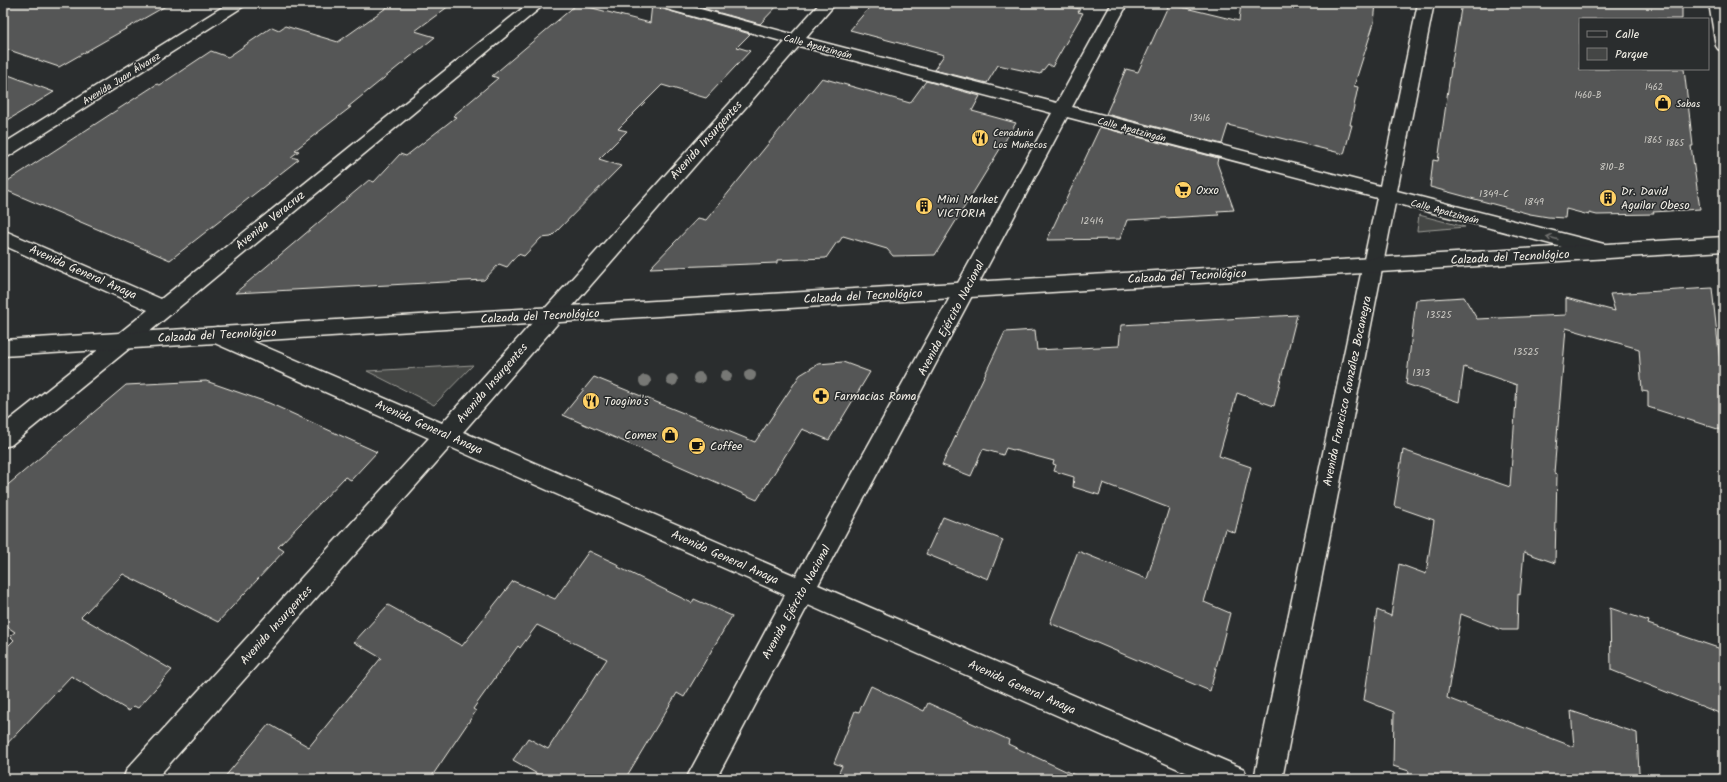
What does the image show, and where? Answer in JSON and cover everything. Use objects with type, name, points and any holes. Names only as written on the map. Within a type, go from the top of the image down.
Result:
[{"type":"street","name":"Avenida Juan Álvarez","points":[[3,152],[239,3]]},
{"type":"street","name":"Avenida Veracruz","points":[[3,438],[538,3]]},
{"type":"street","name":"Calle Apatzingán","points":[[661,3],[795,40],[1388,196],[1604,251]]},
{"type":"street","name":"Avenida Insurgentes","points":[[137,779],[446,435],[828,3]]},
{"type":"street","name":"Avenida Ejército Nacional","points":[[700,779],[1120,3]]},
{"type":"street","name":"Avenida Francisco González Bocanegra","points":[[1268,779],[1372,265],[1388,196],[1426,3]]},
{"type":"street","points":[[1717,3],[1724,46]]},
{"type":"street","name":"Avenida General Anaya","points":[[3,237],[162,308]]},
{"type":"street","name":"Calzada del Tecnológico","points":[[3,348],[1724,244]]},
{"type":"street","name":"Avenida General Anaya","points":[[217,335],[1234,779]]},
{"type":"green space","points":[[1419,215],[1465,227],[1417,231]]},
{"type":"green space","points":[[473,365],[434,405],[367,371]]},
{"type":"building","points":[[14,3],[171,3],[59,67],[3,48],[3,9]]},
{"type":"building","points":[[393,3],[453,3],[415,31],[435,37],[348,107],[351,107],[295,150],[299,151],[291,157],[299,159],[170,260],[3,189],[3,184],[157,84],[160,85],[211,51],[228,57],[272,27],[279,30],[285,26],[338,42]]},
{"type":"building","points":[[684,3],[780,3],[760,24]]},
{"type":"building","points":[[873,3],[1050,3],[1080,9],[1078,12],[1083,13],[1052,67],[1048,64],[1040,74],[998,65],[987,83],[934,70],[944,55],[850,30]]},
{"type":"building","points":[[1241,3],[1376,3],[1374,23],[1354,86],[1358,87],[1350,125],[1352,125],[1344,154],[1228,125],[1222,144],[1106,114],[1126,69],[1138,72],[1169,4],[1239,21]]},
{"type":"building","points":[[1462,3],[1682,3],[1682,18],[1579,18],[1579,70],[1684,70],[1693,146],[1691,146],[1700,209],[1653,212],[1654,214],[1597,215],[1589,213],[1589,215],[1566,209],[1565,218],[1548,217],[1530,214],[1430,187],[1433,160],[1438,161]]},
{"type":"building","points":[[577,4],[650,23],[652,4],[656,7],[750,34],[737,47],[750,51],[706,98],[662,85],[618,129],[627,131],[599,159],[621,166],[551,237],[541,238],[524,256],[518,254],[507,267],[499,264],[484,280],[235,293],[369,180],[374,182],[400,154],[406,156],[456,117],[453,116],[498,78],[492,76]]},
{"type":"building","points":[[3,73],[54,92],[3,123]]},
{"type":"building","points":[[822,78],[910,103],[926,81],[980,96],[972,111],[1016,123],[935,255],[893,256],[887,249],[843,236],[826,258],[777,260],[777,263],[650,268],[698,218],[706,220]]},
{"type":"building","points":[[1100,127],[1218,158],[1217,163],[1234,210],[1217,211],[1219,215],[1127,220],[1120,239],[1047,240]]},
{"type":"building","points":[[1712,288],[1724,399],[1724,431],[1648,407],[1648,392],[1642,391],[1639,349],[1566,328],[1554,473],[1557,474],[1555,563],[1524,552],[1520,595],[1518,594],[1517,630],[1502,630],[1461,614],[1447,698],[1574,747],[1571,711],[1637,733],[1639,773],[1650,777],[1650,779],[1408,779],[1409,771],[1393,766],[1394,712],[1364,700],[1377,610],[1391,616],[1399,564],[1426,574],[1434,520],[1394,506],[1403,450],[1510,487],[1517,385],[1464,367],[1459,402],[1406,384],[1416,300],[1464,297],[1477,319],[1566,315],[1566,298],[1615,311],[1610,294]]},
{"type":"building","points":[[1297,315],[1274,406],[1237,393],[1219,456],[1251,467],[1235,533],[1225,529],[1204,602],[1230,613],[1210,691],[1050,623],[1078,551],[1147,579],[1169,508],[1103,483],[1099,495],[1073,487],[1074,477],[1054,471],[1056,465],[1053,464],[1054,461],[1006,448],[1003,455],[983,449],[971,476],[942,465],[1005,332],[1035,330],[1037,350],[1119,346],[1121,325]]},
{"type":"building","points":[[843,362],[870,372],[829,440],[802,429],[757,500],[563,415],[594,377],[755,442],[800,375],[818,364]]},
{"type":"building","points":[[206,381],[269,403],[377,452],[351,480],[345,477],[278,547],[284,551],[218,622],[123,574],[81,617],[172,670],[138,708],[134,706],[129,711],[71,676],[3,748],[3,651],[14,640],[10,636],[15,632],[3,624],[3,489],[126,385]]},
{"type":"building","points":[[943,517],[1003,540],[988,579],[926,554]]},
{"type":"building","points":[[589,551],[619,565],[618,567],[692,603],[694,599],[732,616],[684,697],[677,693],[625,779],[546,779],[513,760],[528,738],[548,749],[607,659],[537,625],[520,648],[518,646],[473,709],[476,711],[430,779],[223,779],[269,724],[309,747],[381,658],[354,642],[388,605],[462,646],[513,581],[555,599]]},
{"type":"building","points":[[1610,608],[1649,621],[1648,624],[1724,650],[1724,715],[1611,670]]},
{"type":"building","points":[[871,686],[924,711],[928,703],[1009,740],[1008,744],[1083,779],[836,779],[842,766],[834,763],[855,711],[859,712]]},
{"type":"place","name":"Sabas","points":[[1663,103]]},
{"type":"place","name":"Cenaduria Los Muñecos","points":[[980,138]]},
{"type":"place","name":"Oxxo","points":[[1183,190]]},
{"type":"place","name":"Dr. David Aguilar Obeso","points":[[1608,198]]},
{"type":"place","name":"Mini Market VICTORIA","points":[[924,206]]},
{"type":"place","name":"Farmacias Roma","points":[[821,396]]},
{"type":"place","name":"Toogino's","points":[[591,401]]},
{"type":"place","name":"Comex","points":[[670,435]]},
{"type":"place","name":"Coffee","points":[[697,446]]}]
